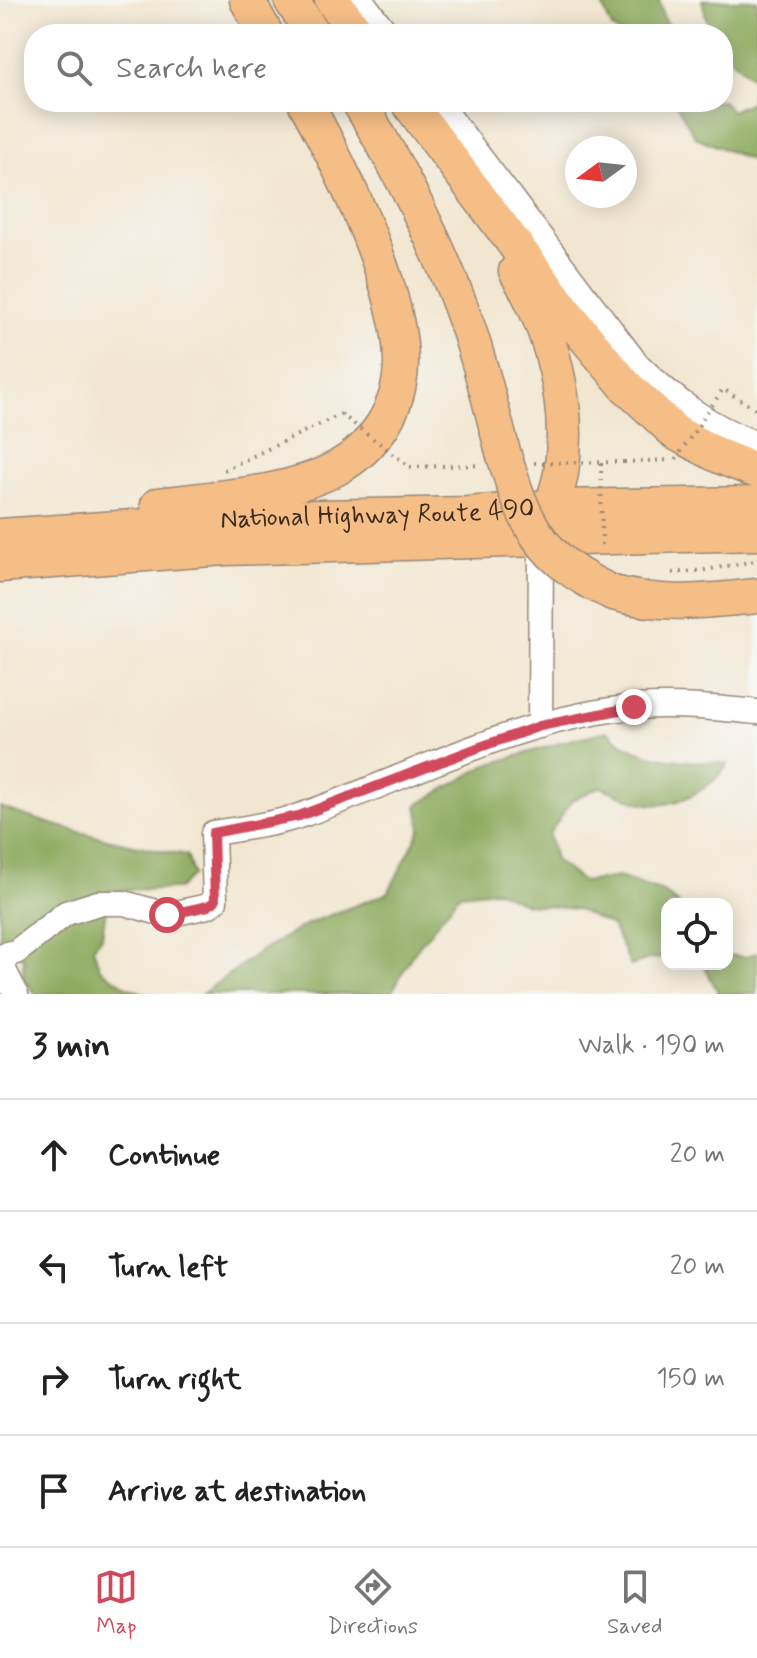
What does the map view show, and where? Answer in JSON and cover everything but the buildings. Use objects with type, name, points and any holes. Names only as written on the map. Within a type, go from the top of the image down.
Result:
[{"type":"highway","points":[[247,0],[260,24]]},
{"type":"highway","points":[[291,0],[307,24]]},
{"type":"highway","points":[[332,0],[350,24]]},
{"type":"highway","points":[[17,535],[136,508],[265,490],[323,475],[357,454],[375,437],[389,416],[396,395],[401,366],[400,341],[376,255],[351,194],[310,112]]},
{"type":"highway","points":[[365,112],[396,164],[442,259],[479,360],[526,518],[543,544],[571,572],[608,577],[641,601],[680,604],[757,596]]},
{"type":"highway","points":[[434,116],[576,326],[626,386],[676,433],[719,456],[757,471]]},
{"type":"highway","points":[[434,116],[524,285],[553,359],[564,430],[561,475],[546,522]]},
{"type":"highway","name":"National Highway Route 490","points":[[0,565],[757,504]]},
{"type":"highway","name":"National Highway Route 490","points":[[17,535],[266,518],[469,514],[546,522],[757,533]]},
{"type":"street","points":[[361,0],[379,24]]},
{"type":"street","points":[[434,116],[636,363],[667,393],[700,417],[757,444]]},
{"type":"street","points":[[540,726],[546,522]]},
{"type":"street","points":[[16,994],[4,970],[2,955],[16,952],[66,913],[98,903],[124,903],[167,915],[208,906],[215,901],[213,833],[299,816],[540,726],[634,707],[688,705],[757,712]]},
{"type":"path","points":[[213,475],[341,414],[410,467],[507,460],[601,463],[676,459],[723,389],[757,410]]},
{"type":"path","points":[[601,463],[602,550],[608,577]]},
{"type":"path","points":[[664,574],[757,561]]},
{"type":"green space","points":[[600,0],[659,0],[668,24],[610,24]]},
{"type":"green space","points":[[702,0],[757,0],[757,163],[695,137],[681,112],[733,112],[751,102],[753,79],[733,60],[733,24],[708,24]]},
{"type":"green space","points":[[608,731],[633,749],[648,754],[728,764],[704,788],[671,803],[642,803],[600,787],[572,800],[549,834],[555,860],[583,882],[619,877],[663,892],[671,898],[661,898],[661,959],[650,958],[631,966],[612,926],[576,909],[526,904],[496,890],[460,894],[412,955],[391,994],[202,994],[259,952],[307,924],[388,893],[421,829],[417,805],[487,765]]},
{"type":"green space","points":[[0,807],[93,836],[187,855],[193,875],[178,889],[109,890],[102,936],[93,948],[100,969],[129,988],[146,994],[36,994],[22,978],[24,958],[0,945]]},
{"type":"green space","points":[[757,952],[757,994],[719,994],[706,970],[733,970],[733,956],[746,957]]},
{"type":"route","points":[[167,915],[208,906],[215,901],[213,833],[299,816],[540,726],[634,707]]}]
